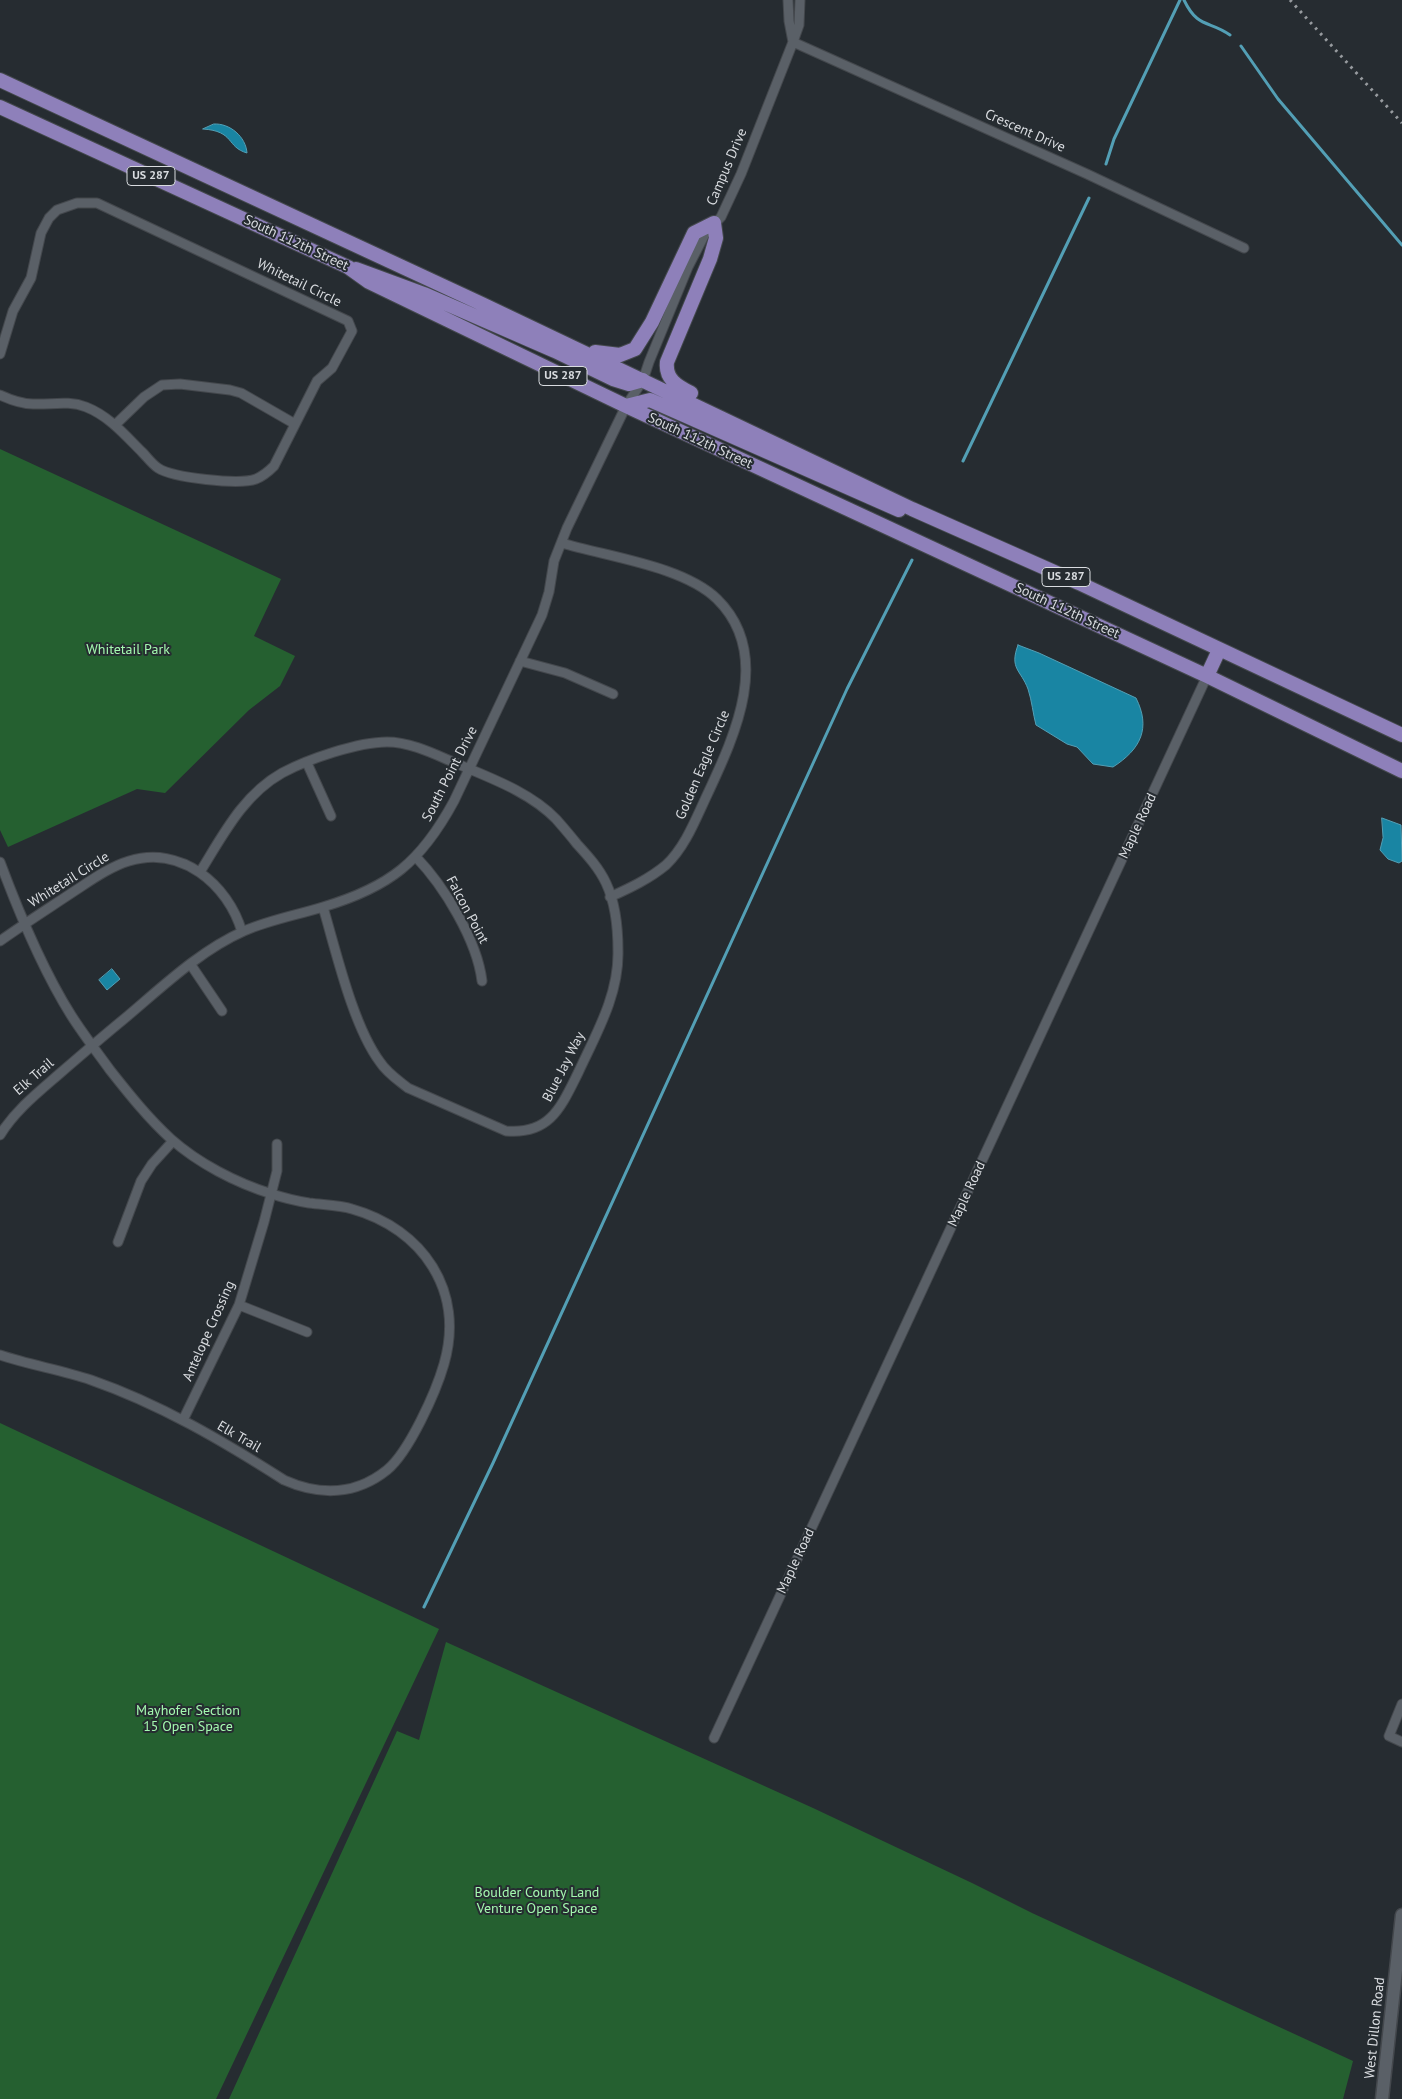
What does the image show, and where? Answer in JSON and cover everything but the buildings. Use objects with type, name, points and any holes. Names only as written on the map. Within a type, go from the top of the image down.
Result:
[{"type":"main road","name":"South 112th Street","points":[[0,80],[578,349],[912,509],[989,541],[1402,735]]},
{"type":"main road","name":"South 112th Street","points":[[0,107],[348,267],[368,282],[626,406],[1207,676],[1402,771]]},
{"type":"main road","points":[[578,349],[616,355],[635,349],[652,322],[694,233],[714,223],[716,238],[710,259],[666,362],[666,369],[670,378],[676,385],[906,499],[912,509],[901,511],[884,505],[650,400],[626,406]]},
{"type":"main road","points":[[348,267],[370,273],[424,294],[555,351],[613,379],[629,384],[643,380]]},
{"type":"main road","name":"Maple Road","points":[[1207,676],[1220,650]]},
{"type":"main road","name":"West Dillon Road","points":[[1382,2099],[1402,1915]]},
{"type":"main road","name":"West Dillon Road","points":[[1398,1960],[1402,1941]]},
{"type":"street","points":[[788,0],[793,42]]},
{"type":"street","name":"Campus Drive","points":[[643,380],[648,362],[688,266],[705,234],[721,217],[741,174],[793,42],[798,25],[800,0]]},
{"type":"street","name":"Crescent Drive","points":[[793,42],[1087,174],[1244,248]]},
{"type":"street","name":"Whitetail Circle","points":[[0,354],[13,311],[30,278],[41,233],[48,218],[58,210],[77,203],[97,203],[348,321],[352,331],[332,368],[317,381],[274,466],[254,480],[196,479],[157,468],[115,425],[101,414],[85,406],[69,402],[35,405],[19,403],[0,395]]},
{"type":"street","name":"South Point Drive","points":[[92,1045],[191,965],[242,932],[281,918],[323,907],[378,885],[396,874],[416,857],[440,827],[469,769],[542,615],[549,592],[554,561],[562,542],[626,406],[643,380]]},
{"type":"street","points":[[115,425],[144,397],[162,385],[180,384],[241,393],[295,424]]},
{"type":"street","name":"Golden Eagle Circle","points":[[562,542],[674,573],[697,584],[717,599],[728,612],[738,631],[744,652],[746,682],[738,721],[693,825],[678,850],[666,864],[645,880],[610,897]]},
{"type":"street","points":[[520,661],[565,673],[612,694]]},
{"type":"street","name":"Maple Road","points":[[714,1738],[1207,676]]},
{"type":"street","name":"Blue Jay Way","points":[[200,872],[241,807],[262,787],[283,772],[351,746],[389,742],[429,752],[516,791],[555,818],[594,864],[606,884],[616,921],[618,951],[616,980],[611,1002],[573,1084],[557,1112],[548,1122],[535,1129],[521,1133],[498,1128],[408,1088],[395,1079],[380,1063],[369,1045],[352,1002],[323,907]]},
{"type":"street","points":[[307,762],[331,816]]},
{"type":"street","name":"Falcon Point","points":[[416,857],[434,878],[449,902],[470,942],[480,968],[482,981]]},
{"type":"street","name":"Whitetail Circle","points":[[0,941],[96,877],[128,861],[144,858],[160,858],[186,865],[200,872],[216,884],[230,903],[242,932]]},
{"type":"street","name":"Elk Trail","points":[[0,862],[25,924],[70,1013],[92,1045],[151,1120],[173,1141],[216,1170],[271,1194],[308,1203],[347,1207],[374,1216],[398,1229],[414,1242],[429,1260],[440,1281],[448,1312],[449,1330],[445,1361],[440,1376],[408,1444],[390,1467],[377,1478],[361,1486],[344,1491],[322,1491],[299,1487],[183,1420],[93,1381],[50,1367],[0,1355]]},
{"type":"street","points":[[191,965],[222,1011]]},
{"type":"street","name":"Elk Trail","points":[[0,1135],[20,1108],[92,1045]]},
{"type":"street","points":[[118,1242],[141,1182],[152,1164],[173,1141]]},
{"type":"street","name":"Antelope Crossing","points":[[183,1420],[239,1305],[277,1171],[277,1144]]},
{"type":"street","points":[[239,1305],[307,1332]]},
{"type":"street","points":[[1402,1704],[1389,1736],[1402,1742]]},
{"type":"green space","name":"Whitetail Park","points":[[0,449],[281,579],[254,636],[295,656],[280,686],[249,710],[165,793],[137,789],[8,847],[0,830]]},
{"type":"green space","name":"Mayhofer Section 15 Open Space","points":[[0,1423],[439,1629],[216,2099],[0,2099]]},
{"type":"green space","name":"Boulder County Land Venture Open Space","points":[[446,1642],[813,1808],[1032,1913],[1353,2061],[1343,2099],[229,2099],[397,1731],[419,1740]]},
{"type":"water","points":[[214,124],[226,126],[236,132],[244,142],[247,153],[240,150],[220,133],[203,129]]},
{"type":"water","points":[[1018,645],[1136,698],[1143,719],[1143,728],[1141,737],[1131,753],[1113,767],[1093,764],[1077,747],[1067,744],[1036,725],[1028,689],[1015,664]]},
{"type":"water","points":[[1382,818],[1401,825],[1402,861],[1399,863],[1388,859],[1380,850],[1383,838]]},
{"type":"water","points":[[112,969],[120,979],[107,990],[99,980]]},
{"type":"waterway","points":[[1106,164],[1114,139],[1180,0]]},
{"type":"waterway","points":[[1184,0],[1194,16],[1199,20],[1230,35]]},
{"type":"waterway","points":[[1241,46],[1278,99],[1402,245]]},
{"type":"waterway","points":[[963,461],[1089,198]]},
{"type":"waterway","points":[[424,1607],[493,1463],[847,689],[912,560]]},
{"type":"railway","points":[[1290,0],[1402,123]]}]
